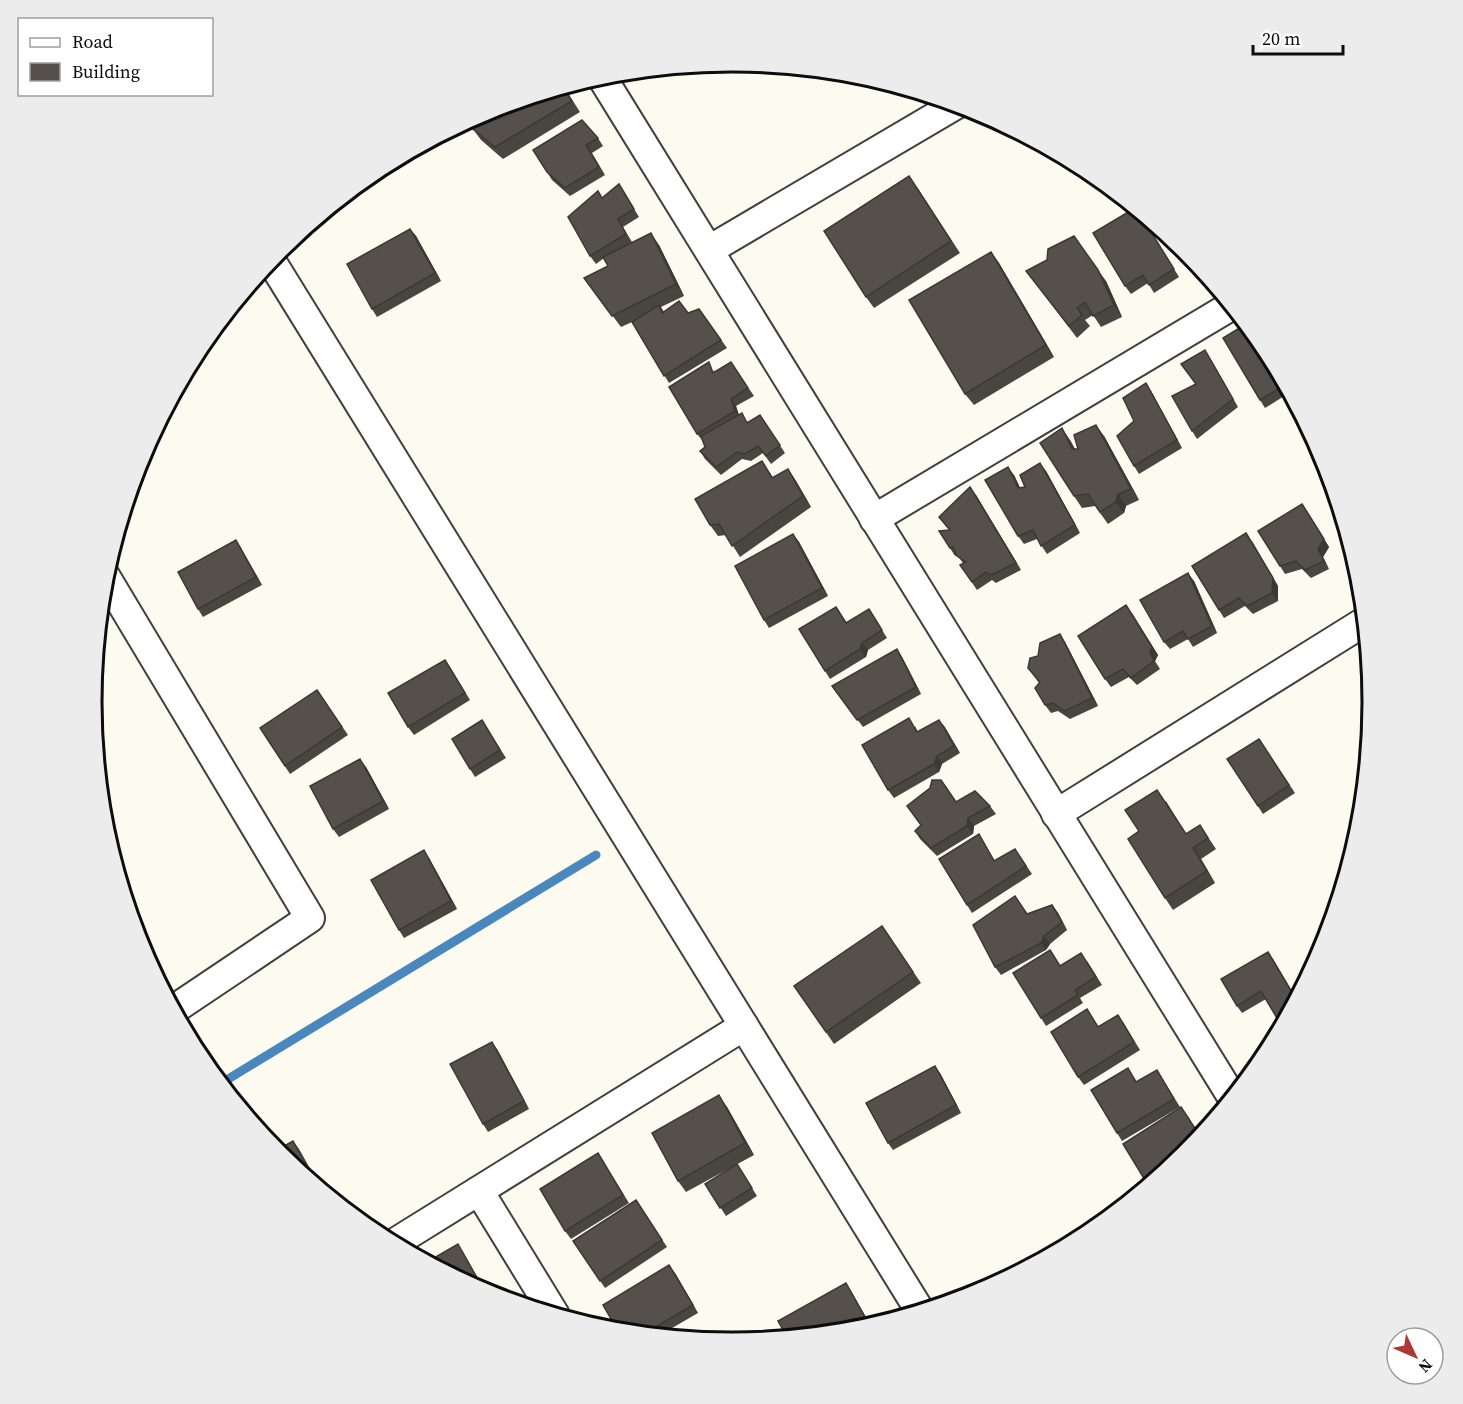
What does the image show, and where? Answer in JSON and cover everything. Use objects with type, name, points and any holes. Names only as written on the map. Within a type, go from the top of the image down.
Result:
[{"type":"street","points":[[606,85],[1228,1090]]},
{"type":"street","points":[[709,250],[947,110]]},
{"type":"street","points":[[276,268],[916,1305]]},
{"type":"street","points":[[874,519],[1224,310]]},
{"type":"street","points":[[112,588],[310,918],[180,1006]]},
{"type":"street","points":[[1056,814],[1357,627]]},
{"type":"street","points":[[401,1239],[744,1026]]},
{"type":"street","points":[[479,1191],[550,1305]]},
{"type":"building","points":[[567,93],[572,101],[495,147],[473,129],[529,105]]},
{"type":"building","points":[[582,120],[598,138],[586,145],[599,167],[565,188],[547,172],[533,150]]},
{"type":"building","points":[[909,176],[951,241],[866,297],[824,231]]},
{"type":"building","points":[[619,184],[634,209],[618,219],[626,234],[590,256],[568,217],[598,191],[602,198]]},
{"type":"building","points":[[1128,212],[1151,232],[1174,269],[1149,285],[1143,275],[1125,286],[1093,233]]},
{"type":"building","points":[[410,229],[435,273],[372,309],[347,264]]},
{"type":"building","points":[[651,233],[676,284],[612,316],[584,278],[608,266],[603,257]]},
{"type":"building","points":[[1074,236],[1098,270],[1114,305],[1093,316],[1085,302],[1077,308],[1082,315],[1069,326],[1026,271],[1047,260],[1048,249]]},
{"type":"building","points":[[991,252],[1046,345],[965,394],[909,300]]},
{"type":"building","points":[[679,301],[688,313],[699,309],[721,340],[664,376],[632,322],[659,305],[662,313]]},
{"type":"building","points":[[1238,329],[1278,389],[1260,400],[1223,338]]},
{"type":"building","points":[[1205,350],[1233,399],[1192,431],[1172,396],[1196,384],[1181,364]]},
{"type":"building","points":[[709,362],[713,373],[731,362],[748,388],[731,399],[735,411],[697,434],[669,387]]},
{"type":"building","points":[[1146,383],[1177,440],[1134,466],[1117,436],[1134,421],[1123,398]]},
{"type":"building","points":[[742,413],[747,423],[760,415],[780,445],[766,456],[758,446],[745,454],[737,452],[716,467],[700,451],[705,447],[701,436]]},
{"type":"building","points":[[1096,425],[1131,489],[1118,494],[1116,502],[1100,512],[1088,494],[1074,496],[1040,443],[1062,428],[1072,449],[1078,449],[1074,435]]},
{"type":"building","points":[[762,461],[772,478],[788,469],[803,496],[732,546],[719,524],[710,525],[695,499]]},
{"type":"building","points":[[1040,463],[1075,525],[1041,546],[1033,530],[1018,536],[985,480],[1008,467],[1018,488],[1025,487],[1020,475]]},
{"type":"building","points":[[970,487],[1016,563],[991,575],[986,572],[972,582],[960,565],[966,562],[957,556],[953,547],[950,548],[939,531],[950,530],[939,517]]},
{"type":"building","points":[[1302,504],[1324,539],[1318,549],[1324,561],[1305,570],[1296,561],[1280,566],[1258,531]]},
{"type":"building","points":[[1246,533],[1273,578],[1272,593],[1247,606],[1239,598],[1219,610],[1192,566]]},
{"type":"building","points":[[793,534],[822,588],[764,620],[735,566]]},
{"type":"building","points":[[236,540],[256,577],[198,609],[178,572]]},
{"type":"building","points":[[1188,573],[1212,626],[1188,639],[1183,631],[1164,642],[1140,600]]},
{"type":"building","points":[[1126,605],[1152,647],[1150,653],[1154,661],[1131,678],[1123,669],[1105,679],[1078,636]]},
{"type":"building","points":[[836,607],[846,623],[869,609],[882,630],[862,643],[860,649],[825,671],[799,629]]},
{"type":"building","points":[[1060,634],[1092,698],[1065,711],[1053,703],[1045,705],[1035,688],[1040,682],[1028,668],[1030,658],[1038,656],[1040,643]]},
{"type":"building","points":[[897,649],[916,687],[857,720],[832,686]]},
{"type":"building","points":[[445,660],[465,693],[408,727],[388,693]]},
{"type":"building","points":[[317,690],[342,727],[285,766],[260,728]]},
{"type":"building","points":[[909,718],[917,732],[939,720],[954,746],[937,756],[934,764],[888,790],[862,745]]},
{"type":"building","points":[[482,720],[500,750],[470,769],[452,739]]},
{"type":"building","points":[[1259,739],[1289,785],[1258,806],[1227,759]]},
{"type":"building","points":[[360,759],[383,801],[333,829],[310,786]]},
{"type":"building","points":[[932,780],[941,780],[956,802],[975,791],[990,806],[968,818],[967,826],[931,848],[915,831],[921,825],[907,806],[930,788]]},
{"type":"building","points":[[1157,790],[1186,834],[1200,825],[1208,838],[1193,848],[1207,871],[1165,898],[1128,839],[1139,831],[1125,810]]},
{"type":"building","points":[[979,834],[994,861],[1015,849],[1026,866],[967,905],[939,859]]},
{"type":"building","points":[[424,850],[451,901],[399,930],[371,880]]},
{"type":"building","points":[[1015,896],[1027,914],[1052,905],[1062,922],[1044,936],[1041,943],[995,967],[973,925]]},
{"type":"building","points":[[882,926],[913,972],[826,1032],[794,986]]},
{"type":"building","points":[[1050,950],[1060,966],[1081,953],[1096,977],[1075,990],[1078,995],[1041,1018],[1013,973]]},
{"type":"building","points":[[1268,952],[1291,991],[1277,1018],[1261,991],[1237,1006],[1221,979]]},
{"type":"building","points":[[1087,1009],[1098,1027],[1118,1015],[1134,1042],[1078,1077],[1051,1032]]},
{"type":"building","points":[[492,1042],[524,1101],[483,1124],[450,1064]]},
{"type":"building","points":[[935,1066],[956,1105],[888,1143],[866,1103]]},
{"type":"building","points":[[1128,1068],[1136,1082],[1157,1070],[1174,1099],[1117,1133],[1091,1090]]},
{"type":"building","points":[[719,1095],[745,1143],[678,1181],[652,1133]]},
{"type":"building","points":[[1181,1107],[1195,1128],[1144,1178],[1123,1144]]},
{"type":"building","points":[[293,1141],[309,1169],[286,1147],[285,1146]]},
{"type":"building","points":[[598,1153],[623,1195],[565,1231],[540,1189]]},
{"type":"building","points":[[737,1164],[752,1188],[720,1208],[705,1184]]},
{"type":"building","points":[[636,1200],[662,1240],[600,1281],[573,1241]]},
{"type":"building","points":[[458,1244],[477,1278],[453,1267],[435,1258]]},
{"type":"building","points":[[669,1265],[693,1305],[655,1328],[612,1321],[603,1305]]},
{"type":"building","points":[[846,1283],[865,1318],[783,1330],[778,1321]]},
{"type":"waterway","points":[[227,1079],[596,855]]}]
